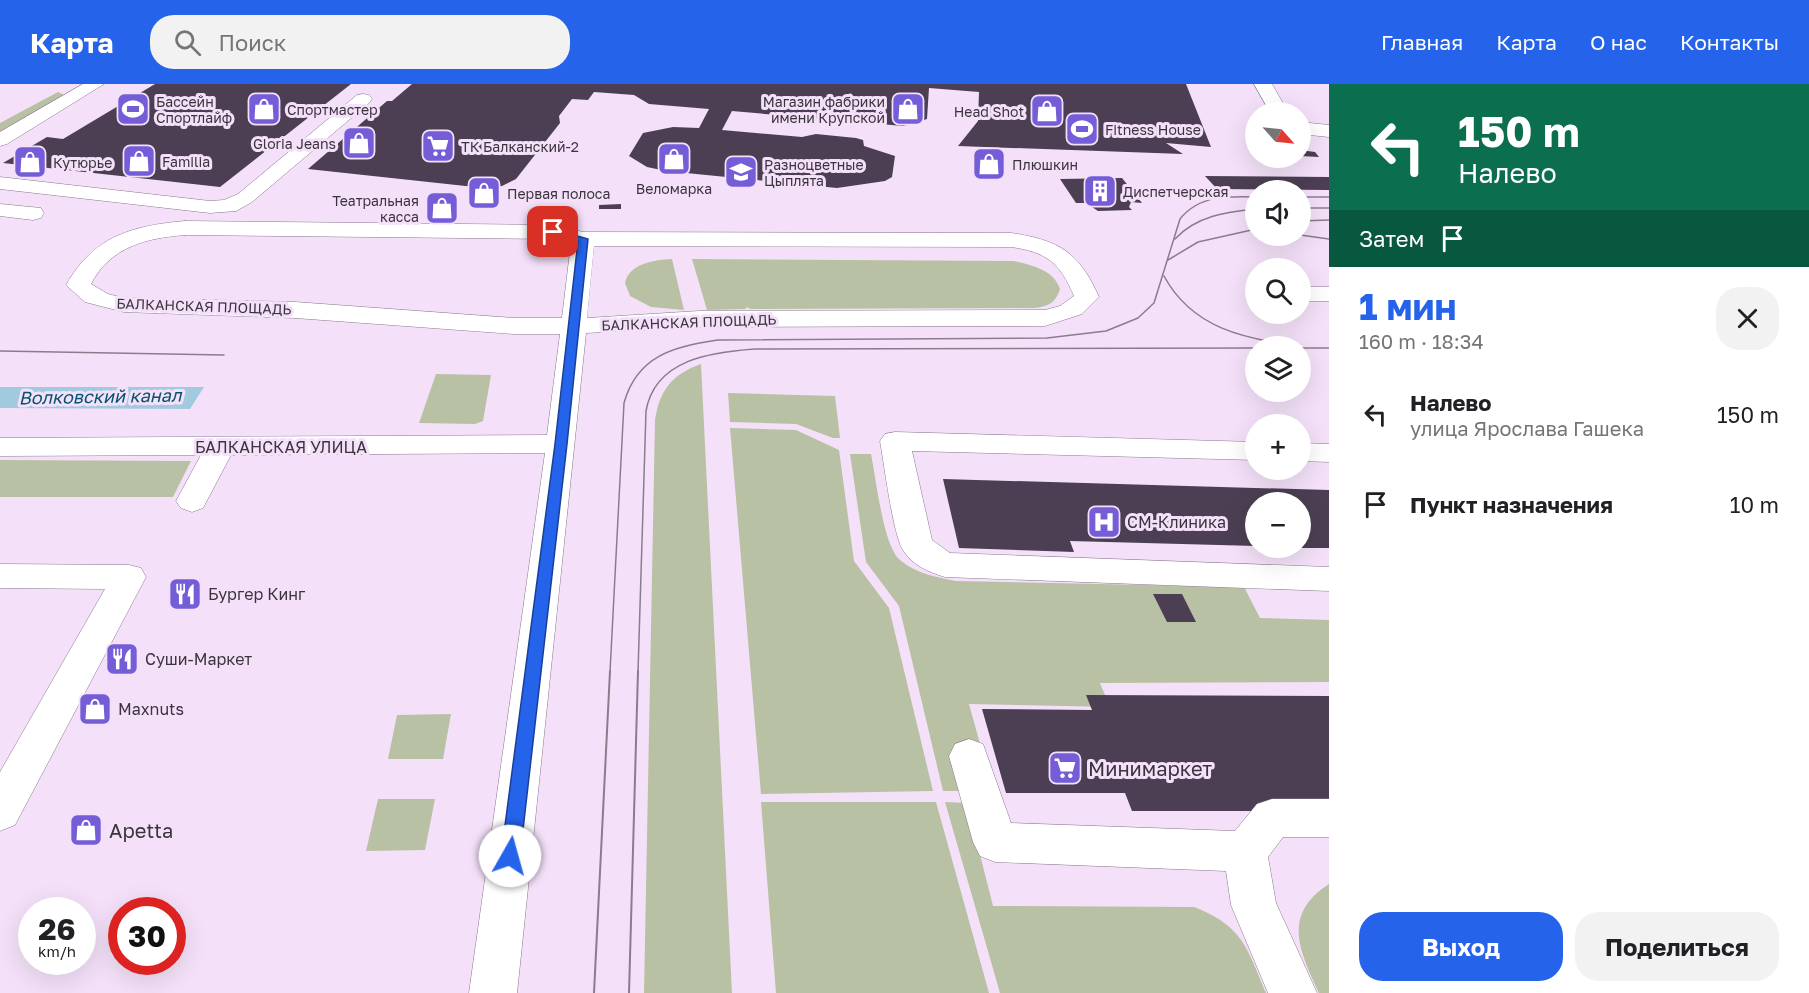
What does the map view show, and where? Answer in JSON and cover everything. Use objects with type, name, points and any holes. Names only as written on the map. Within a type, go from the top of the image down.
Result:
[{"type":"street","points":[[0,140],[95,84]]},
{"type":"street","points":[[1263,84],[1274,102]]},
{"type":"street","points":[[0,183],[210,207],[228,206],[245,198],[363,99]]},
{"type":"street","points":[[1311,129],[1329,130]]},
{"type":"street","points":[[0,210],[33,213]]},
{"type":"street","name":"БАЛКАНСКАЯ ПЛОЩАДЬ","points":[[185,228],[553,232],[583,239],[1024,242],[1053,250],[1064,257],[1080,279],[1087,297],[1079,307],[1065,314],[1045,318],[699,319],[574,326],[514,326],[295,310],[124,305],[102,301],[88,295],[78,285],[83,273],[97,256],[120,241],[150,231],[185,228]]},
{"type":"street","points":[[494,993],[561,444],[583,239]]},
{"type":"street","points":[[1311,294],[1329,294]]},
{"type":"street","points":[[1245,451],[895,441],[916,545],[930,558],[945,565],[1329,579]]},
{"type":"street","name":"БАЛКАНСКАЯ УЛИЦА","points":[[0,447],[561,444]]},
{"type":"street","points":[[192,501],[220,446]]},
{"type":"street","points":[[1311,452],[1329,453]]},
{"type":"street","points":[[0,576],[129,577],[0,812]]},
{"type":"street","points":[[969,756],[995,842],[1245,852]]},
{"type":"street","points":[[1293,993],[1254,905],[1245,852],[1272,818],[1329,819]]},
{"type":"green space","points":[[58,92],[64,95],[0,131],[0,123]]},
{"type":"green space","points":[[672,259],[684,310],[651,307],[630,296],[625,283],[632,271],[644,264]]},
{"type":"green space","points":[[692,259],[1014,261],[1048,273],[1060,289],[1056,298],[1050,303],[1034,308],[751,309],[746,307],[746,309],[707,310]]},
{"type":"green space","points":[[701,364],[732,993],[644,993],[655,420],[660,400],[669,385],[682,373]]},
{"type":"green space","points":[[436,374],[491,375],[483,421],[475,424],[419,423]]},
{"type":"green space","points":[[728,393],[835,396],[840,438],[833,438],[796,424],[730,422]]},
{"type":"green space","points":[[730,428],[796,430],[839,450],[854,561],[889,608],[933,791],[761,794]]},
{"type":"green space","points":[[850,454],[871,454],[884,526],[893,551],[911,568],[956,581],[1244,587],[1260,618],[1329,620],[1329,682],[1100,683],[1110,707],[969,704],[982,751],[964,791],[943,791],[899,606],[866,562]]},
{"type":"green space","points":[[0,460],[191,461],[173,497],[0,497]]},
{"type":"green space","points":[[451,714],[443,759],[388,759],[397,715]]},
{"type":"green space","points":[[378,799],[435,799],[425,850],[366,851]]},
{"type":"green space","points":[[761,802],[936,802],[989,993],[776,993]]},
{"type":"green space","points":[[945,802],[967,803],[993,906],[1194,907],[1223,922],[1241,940],[1254,963],[1266,993],[1000,993]]},
{"type":"green space","points":[[1329,884],[1329,993],[1319,993],[1301,948],[1300,921],[1305,908],[1314,896]]},
{"type":"water","name":"Волковский канал","points":[[0,387],[204,387],[190,409],[0,408]]},
{"type":"building","points":[[155,84],[351,84],[220,187],[3,163],[47,137],[63,139]]},
{"type":"building","points":[[412,84],[1186,84],[1211,147],[1166,143],[1183,154],[958,146],[978,121],[979,92],[929,88],[927,119],[903,126],[732,111],[722,130],[802,137],[816,134],[856,138],[863,140],[864,146],[895,156],[892,177],[885,181],[837,188],[666,171],[647,167],[629,156],[643,133],[673,127],[699,128],[709,109],[649,104],[634,95],[594,92],[588,100],[572,99],[559,116],[560,123],[516,179],[502,186],[484,188],[308,169],[387,101],[392,101]]},
{"type":"building","points":[[1311,151],[1315,152],[1319,157],[1311,157]]},
{"type":"building","points":[[975,161],[1004,163],[1004,168],[975,166]]},
{"type":"building","points":[[1205,176],[1329,177],[1329,190],[1311,190],[1311,180],[1245,180],[1245,189],[1217,189]]},
{"type":"building","name":"Диспетчерская","points":[[1122,178],[1142,203],[1131,202],[1129,207],[1132,210],[1098,211],[1086,203],[1076,203],[1060,179]]},
{"type":"building","name":"Первая полоса","points":[[476,189],[496,191],[492,197],[471,195]]},
{"type":"building","points":[[621,204],[621,209],[599,209],[599,205]]},
{"type":"building","name":"СМ-Клиника","points":[[943,479],[1329,490],[1329,548],[1311,548],[1311,492],[1245,492],[1245,546],[1070,541],[1074,552],[959,548]]},
{"type":"building","points":[[1153,594],[1182,594],[1196,622],[1167,622]]},
{"type":"building","points":[[1086,695],[1329,696],[1329,811],[1132,811],[1125,793],[1006,793],[982,709],[1092,710]]},
{"type":"tram line","points":[[610,672],[624,403],[630,387],[648,364],[672,350],[718,340],[1047,338],[1106,331],[1138,318],[1154,303],[1180,219],[1188,211],[1205,201],[1225,197],[1245,197]]},
{"type":"tram line","points":[[1311,197],[1329,197]]},
{"type":"tram line","points":[[1311,208],[1329,208]]},
{"type":"tram line","points":[[1175,239],[1183,231],[1202,220],[1245,210]]},
{"type":"tram line","points":[[1311,221],[1329,220]]},
{"type":"tram line","points":[[1168,260],[1198,242],[1245,231]]},
{"type":"tram line","points":[[1311,237],[1329,239]]},
{"type":"tram line","points":[[1164,276],[1189,308],[1221,328],[1247,336]]},
{"type":"tram line","points":[[638,672],[646,411],[652,394],[661,380],[673,369],[704,356],[755,349],[1245,348]]},
{"type":"tram line","points":[[1311,348],[1329,348]]},
{"type":"tram line","points":[[0,351],[224,355]]},
{"type":"tram line","points":[[594,993],[610,671]]},
{"type":"tram line","points":[[629,993],[638,671]]},
{"type":"place","name":"Бассейн Спортлайф","points":[[133,109]]},
{"type":"place","name":"Спортмастер","points":[[264,109]]},
{"type":"place","name":"Магазин фабрики имени Крупской","points":[[908,109]]},
{"type":"place","name":"Head Shot","points":[[1047,111]]},
{"type":"place","name":"Fitness House","points":[[1082,129]]},
{"type":"place","name":"Gloria Jeans","points":[[359,143]]},
{"type":"place","name":"ТК Балканский-2","points":[[438,146]]},
{"type":"place","name":"Веломарка","points":[[674,159]]},
{"type":"place","name":"Familia","points":[[139,161]]},
{"type":"place","name":"Кутюрье","points":[[30,162]]},
{"type":"place","name":"Плюшкин","points":[[989,164]]},
{"type":"place","name":"Разноцветные Цыплята","points":[[741,172]]},
{"type":"place","name":"Диспетчерская","points":[[1100,191]]},
{"type":"place","name":"Первая полоса","points":[[484,193]]},
{"type":"place","name":"Театральная касса","points":[[442,208]]},
{"type":"place","name":"СМ-Клиника","points":[[1104,522]]},
{"type":"place","name":"Бургер Кинг","points":[[185,594]]},
{"type":"place","name":"Суши-Маркет","points":[[122,659]]},
{"type":"place","name":"Maxnuts","points":[[95,709]]},
{"type":"place","name":"Минимаркет","points":[[1065,768]]},
{"type":"place","name":"Apetta","points":[[86,830]]},
{"type":"route","points":[[510,856],[561,444],[583,239],[553,232]]}]
